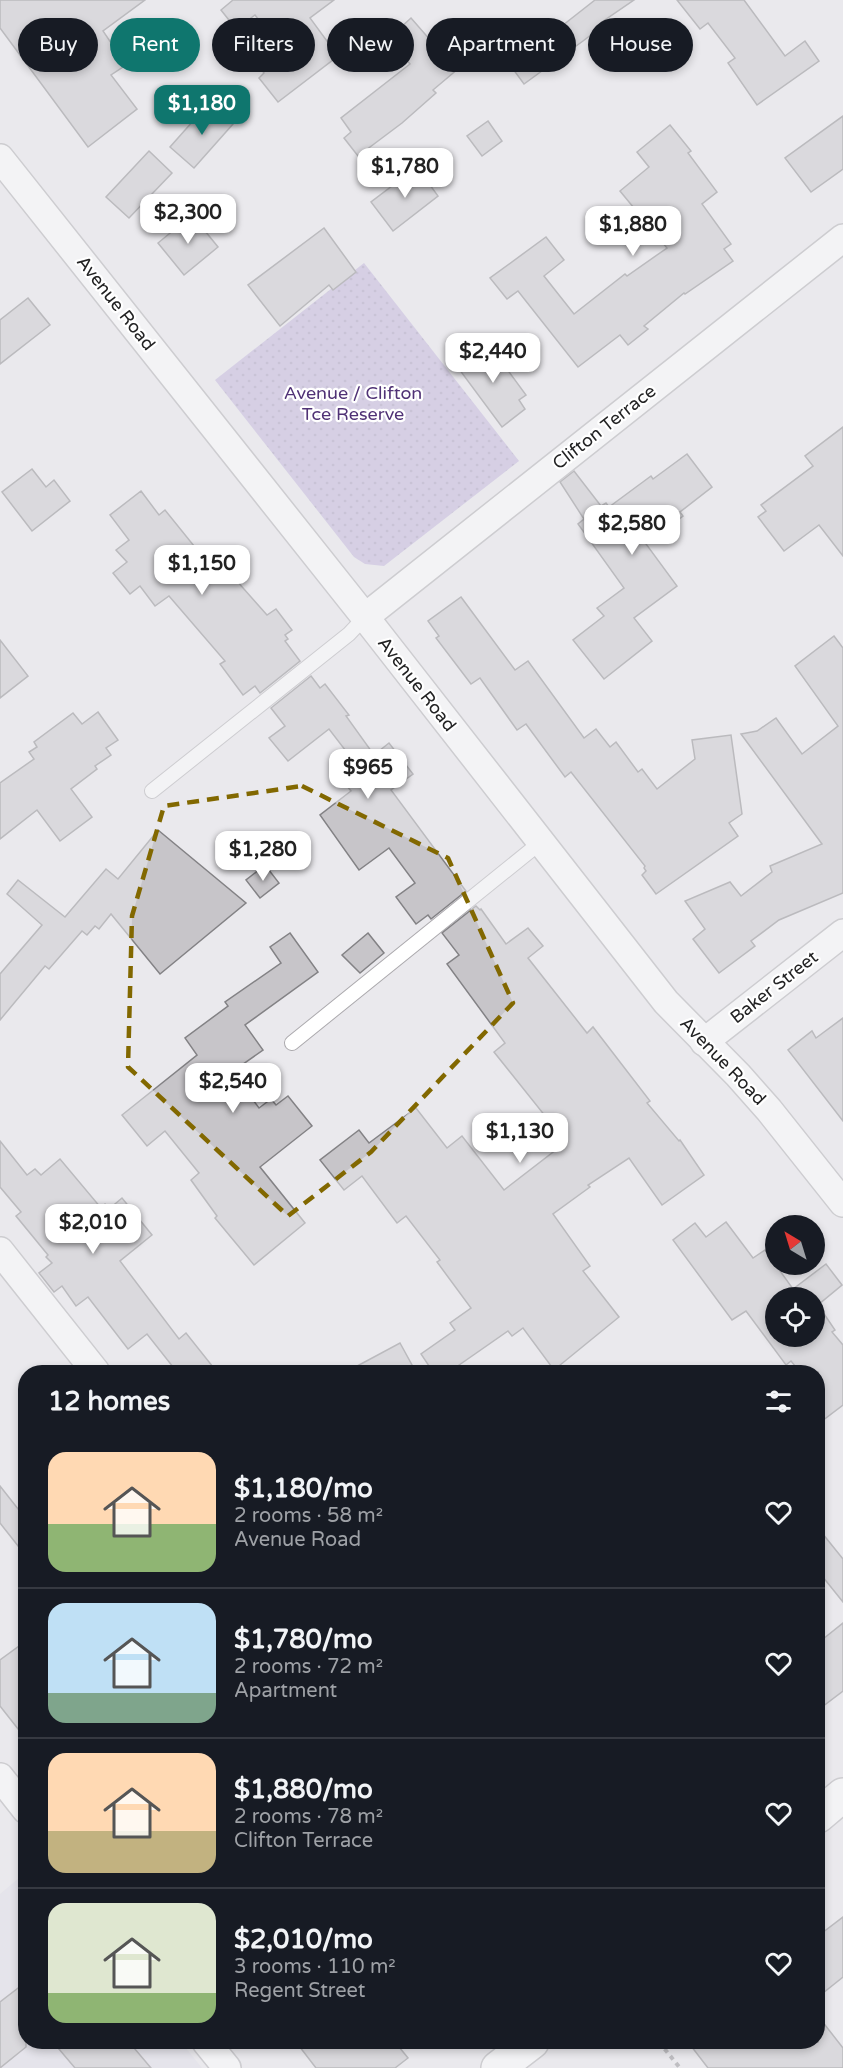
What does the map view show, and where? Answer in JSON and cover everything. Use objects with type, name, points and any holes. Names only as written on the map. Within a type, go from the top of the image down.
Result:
[{"type":"street","name":"Avenue Road","points":[[0,158],[666,1002],[769,1110],[843,1203]]},
{"type":"street","name":"Clifton Terrace","points":[[364,617],[843,238]]},
{"type":"street","name":"Baker Street","points":[[704,1042],[843,933]]},
{"type":"street","points":[[0,1251],[90,1365]]},
{"type":"street","points":[[0,1777],[18,1800]]},
{"type":"street","points":[[825,1810],[843,1795]]},
{"type":"street","points":[[212,2049],[227,2068]]},
{"type":"street","points":[[498,2068],[523,2049]]},
{"type":"lane","points":[[152,791],[349,634],[364,617]]},
{"type":"lane","points":[[292,1043],[541,842]]},
{"type":"path","points":[[665,2049],[680,2068]]},
{"type":"highlighted area","points":[[302,786],[448,858],[513,1003],[371,1152],[288,1216],[128,1067],[132,916],[164,806]]},
{"type":"shaded area","points":[[18,1879],[18,2049],[187,2049],[202,2068],[0,2068],[0,1894]]},
{"type":"green space","name":"Avenue / Clifton Tce Reserve","points":[[364,263],[519,461],[384,566],[365,564],[354,557],[215,380]]},
{"type":"building","points":[[0,0],[145,0],[121,18],[110,18],[110,26],[103,31],[110,41],[110,72],[116,72],[111,75],[137,109],[88,147],[33,72],[98,72],[98,18],[18,18],[18,52],[0,28]]},
{"type":"building","points":[[233,0],[334,0],[310,18],[257,18],[255,15],[251,18],[227,18],[221,10]]},
{"type":"building","points":[[595,0],[634,0],[608,18],[588,18],[588,37],[576,46],[576,18],[572,18]]},
{"type":"building","points":[[677,0],[744,0],[785,56],[805,41],[819,61],[757,105],[728,63],[735,58],[708,23],[700,29]]},
{"type":"building","points":[[414,21],[426,35],[426,72],[454,72],[433,90],[436,93],[402,123],[358,156],[344,138],[351,132],[341,118],[400,72],[414,72]]},
{"type":"building","points":[[315,25],[327,41],[327,64],[278,102],[259,78],[264,73],[315,72]]},
{"type":"building","points":[[515,72],[540,72],[524,84]]},
{"type":"building","points":[[209,103],[233,124],[194,168],[170,147]]},
{"type":"building","points":[[843,116],[843,169],[811,192],[785,158]]},
{"type":"building","points":[[488,121],[502,141],[482,156],[467,136]]},
{"type":"building","points":[[670,125],[691,151],[688,153],[717,192],[702,204],[731,244],[724,249],[733,261],[684,293],[644,326],[648,329],[628,345],[620,335],[578,367],[518,291],[507,299],[490,278],[546,237],[564,260],[544,276],[574,314],[625,274],[627,276],[667,248],[620,191],[649,167],[637,152]]},
{"type":"building","points":[[149,151],[172,173],[129,218],[106,197]]},
{"type":"building","points":[[417,167],[438,196],[393,231],[371,202]]},
{"type":"building","points":[[192,215],[218,247],[184,275],[158,243]]},
{"type":"building","points":[[324,228],[356,272],[333,290],[329,285],[280,326],[248,285]]},
{"type":"building","points":[[28,298],[50,325],[0,364],[0,320]]},
{"type":"building","points":[[481,346],[490,346],[526,395],[519,400],[525,409],[502,427],[456,365]]},
{"type":"building","points":[[843,427],[843,556],[819,525],[784,551],[758,517],[766,511],[761,505],[813,466],[805,456]]},
{"type":"building","points":[[687,454],[712,487],[680,512],[683,516],[646,544],[677,586],[634,618],[652,641],[604,679],[573,640],[604,616],[597,608],[624,588],[578,524],[584,519],[560,482],[574,471],[601,506],[606,503],[609,507],[651,476],[653,479]]},
{"type":"building","points":[[32,469],[46,487],[54,480],[70,501],[32,531],[2,492]]},
{"type":"building","points":[[141,491],[159,515],[165,510],[211,567],[216,564],[232,583],[236,580],[267,615],[276,609],[292,630],[285,635],[288,639],[285,641],[300,661],[260,693],[255,686],[243,695],[220,664],[225,661],[169,596],[155,606],[140,586],[130,594],[113,573],[127,562],[116,550],[129,540],[110,515]]},
{"type":"building","points":[[461,597],[515,670],[528,661],[584,738],[596,729],[610,747],[616,742],[638,772],[642,769],[657,789],[695,759],[692,740],[731,735],[742,814],[729,823],[738,836],[656,894],[642,875],[646,871],[645,866],[571,772],[565,777],[526,724],[517,730],[480,678],[471,684],[436,638],[439,636],[428,621]]},
{"type":"building","points":[[834,636],[843,648],[843,893],[779,920],[751,941],[755,946],[719,973],[693,939],[705,929],[685,901],[730,882],[741,896],[772,872],[770,866],[822,844],[741,734],[757,731],[776,718],[802,754],[838,726],[795,666]]},
{"type":"building","points":[[0,640],[28,676],[0,698]]},
{"type":"building","points":[[311,676],[320,688],[325,684],[349,715],[346,716],[374,755],[389,743],[413,774],[391,790],[466,891],[431,919],[428,915],[416,924],[396,897],[415,883],[389,848],[359,870],[320,815],[351,791],[342,780],[359,768],[329,729],[288,761],[269,738],[285,726],[271,708]]},
{"type":"building","points":[[98,712],[118,740],[106,748],[111,755],[95,766],[97,769],[71,789],[92,817],[60,841],[37,810],[0,839],[0,783],[34,759],[29,752],[37,747],[34,742],[73,713],[82,724]]},
{"type":"building","points":[[158,830],[246,903],[160,974],[111,914],[99,929],[95,926],[87,935],[82,931],[49,969],[45,966],[0,1020],[0,974],[42,925],[7,894],[18,880],[65,917],[106,869],[118,879]]},
{"type":"building","points":[[265,865],[279,883],[260,898],[246,880]]},
{"type":"building","points":[[476,906],[481,909],[506,944],[528,928],[543,946],[528,958],[587,1033],[593,1027],[650,1101],[647,1103],[680,1140],[704,1175],[662,1205],[629,1158],[588,1185],[590,1187],[553,1214],[590,1266],[583,1271],[619,1317],[560,1365],[550,1365],[523,1328],[512,1336],[508,1331],[459,1365],[428,1365],[421,1354],[455,1330],[450,1323],[471,1308],[437,1262],[440,1260],[406,1216],[397,1223],[362,1176],[344,1190],[320,1160],[359,1130],[369,1143],[416,1108],[447,1148],[462,1136],[504,1190],[566,1142],[494,1052],[505,1043],[447,964],[459,955],[442,933]]},
{"type":"building","points":[[290,933],[318,972],[245,1025],[263,1050],[232,1072],[259,1108],[271,1099],[276,1105],[288,1096],[312,1126],[260,1167],[305,1223],[254,1265],[215,1218],[217,1216],[191,1180],[199,1173],[165,1131],[147,1146],[122,1115],[197,1055],[185,1038],[228,1006],[225,1002],[281,963],[270,947]]},
{"type":"building","points":[[368,933],[384,953],[360,973],[342,955]]},
{"type":"building","points":[[843,1018],[843,1121],[788,1050],[812,1031],[816,1038]]},
{"type":"building","points":[[0,1141],[27,1175],[35,1169],[41,1175],[60,1159],[101,1208],[105,1204],[109,1209],[122,1198],[152,1235],[120,1261],[179,1339],[186,1333],[211,1365],[171,1365],[147,1334],[128,1349],[88,1297],[76,1306],[62,1286],[54,1292],[39,1273],[52,1263],[46,1257],[48,1255],[16,1216],[21,1212],[0,1187]]},
{"type":"building","points":[[726,1222],[753,1258],[765,1250],[765,1275],[783,1275],[792,1287],[765,1287],[765,1337],[746,1311],[732,1320],[673,1240],[695,1223],[706,1237]]},
{"type":"building","points":[[826,1264],[842,1285],[825,1299],[825,1287],[796,1287],[811,1275],[825,1275]]},
{"type":"building","points":[[825,1315],[835,1330],[832,1332],[843,1345],[843,1405],[825,1419],[825,1365],[794,1365],[791,1361],[786,1365],[773,1347],[825,1347]]},
{"type":"building","points":[[400,1343],[412,1365],[359,1365]]},
{"type":"building","points":[[0,1486],[18,1509],[18,1546],[0,1523]]},
{"type":"building","points":[[825,1537],[843,1559],[843,1602],[825,1580]]},
{"type":"building","points":[[843,1623],[843,1691],[825,1705],[825,1637]]},
{"type":"building","points":[[18,1647],[18,1729],[0,1706],[0,1660]]},
{"type":"building","points":[[843,1917],[843,1977],[825,1991],[825,1931]]},
{"type":"building","points":[[18,1988],[18,2049],[24,2049],[0,2068],[0,2002]]},
{"type":"building","points":[[825,2025],[843,2048],[843,2068],[708,2068],[693,2049],[825,2049]]},
{"type":"building","points":[[59,2049],[135,2049],[151,2068],[75,2068]]},
{"type":"building","points":[[301,2049],[401,2049],[408,2058],[395,2068],[316,2068]]}]
